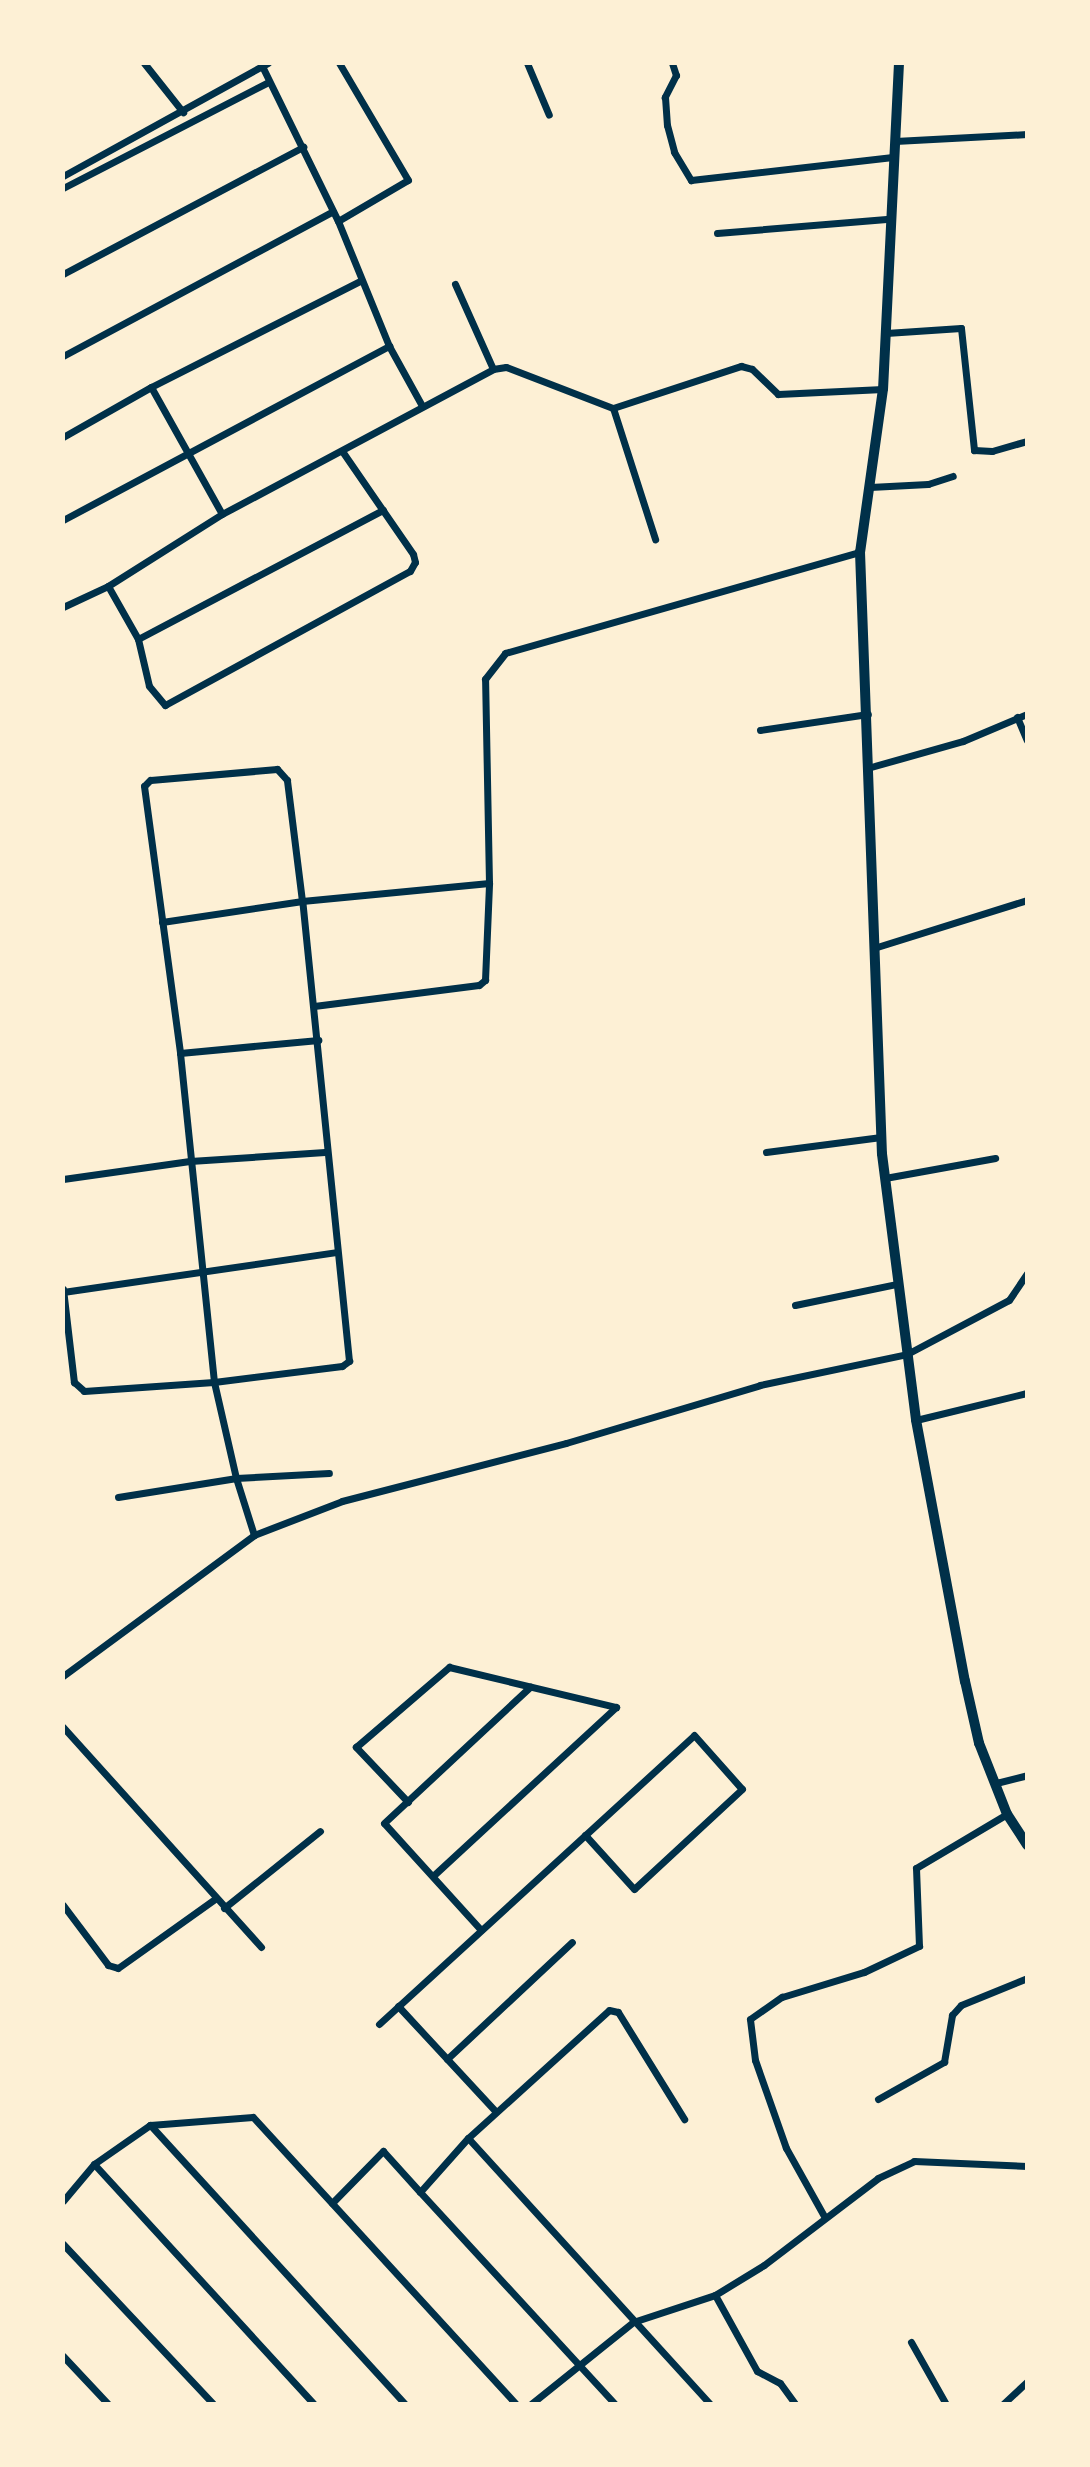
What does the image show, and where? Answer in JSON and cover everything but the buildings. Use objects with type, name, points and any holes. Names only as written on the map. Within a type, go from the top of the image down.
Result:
[{"type":"street","points":[[144,63],[183,112]]},
{"type":"street","points":[[338,221],[408,180],[339,63]]},
{"type":"street","points":[[527,63],[550,114]]},
{"type":"street","points":[[672,63],[676,75],[665,97],[667,125],[674,152],[691,180],[893,157]]},
{"type":"street","points":[[899,63],[889,219],[883,389],[860,552],[871,767],[870,877],[877,947],[881,1137],[896,1284],[916,1420],[979,1743],[1007,1814],[1027,1845]]},
{"type":"street","points":[[63,176],[265,65],[268,82],[338,221],[360,281],[389,346],[421,404]]},
{"type":"street","points":[[63,188],[268,82]]},
{"type":"street","points":[[895,141],[1027,134]]},
{"type":"street","points":[[63,274],[303,147]]},
{"type":"street","points":[[63,356],[332,211]]},
{"type":"street","points":[[717,233],[889,219]]},
{"type":"street","points":[[63,437],[151,387],[360,281]]},
{"type":"street","points":[[455,284],[493,369]]},
{"type":"street","points":[[886,333],[961,328],[974,450],[992,451],[1027,441]]},
{"type":"street","points":[[63,520],[389,346]]},
{"type":"street","points":[[63,607],[108,586],[222,514],[342,451],[421,404],[493,369],[506,367],[613,408],[741,366],[752,369],[778,394],[883,389]]},
{"type":"street","points":[[151,387],[222,514]]},
{"type":"street","points":[[613,408],[654,539]]},
{"type":"street","points":[[108,586],[138,639],[149,686],[164,705],[410,570],[415,562],[413,554],[342,451]]},
{"type":"street","points":[[870,486],[928,484],[953,476]]},
{"type":"street","points":[[138,639],[383,510]]},
{"type":"street","points":[[314,1006],[479,985],[487,972],[489,883],[485,679],[505,653],[860,552]]},
{"type":"street","points":[[760,730],[868,714]]},
{"type":"street","points":[[871,767],[963,741],[1027,714]]},
{"type":"street","points":[[1017,718],[1027,740]]},
{"type":"street","points":[[254,1535],[236,1478],[215,1382],[202,1273],[190,1161],[180,1053],[144,786],[150,780],[277,769],[284,773],[318,1040],[325,1152],[349,1361],[342,1366],[215,1382],[84,1391],[74,1382],[63,1290],[202,1273],[336,1252]]},
{"type":"street","points":[[162,922],[302,901],[489,883]]},
{"type":"street","points":[[877,947],[1027,900]]},
{"type":"street","points":[[180,1053],[318,1040]]},
{"type":"street","points":[[766,1152],[881,1137]]},
{"type":"street","points":[[63,1179],[190,1161],[325,1152]]},
{"type":"street","points":[[885,1178],[995,1158]]},
{"type":"street","points":[[63,1676],[254,1535],[342,1501],[566,1443],[748,1389],[907,1354],[1009,1300],[1027,1273]]},
{"type":"street","points":[[794,1306],[896,1284]]},
{"type":"street","points":[[916,1420],[1027,1393]]},
{"type":"street","points":[[118,1497],[236,1478],[329,1473]]},
{"type":"street","points":[[408,1802],[356,1747],[449,1667],[616,1707],[432,1876]]},
{"type":"street","points":[[481,1930],[384,1823],[530,1687]]},
{"type":"street","points":[[63,1727],[261,1947]]},
{"type":"street","points":[[379,2024],[398,2006],[694,1735],[742,1789],[634,1889],[585,1835]]},
{"type":"street","points":[[996,1783],[1027,1775]]},
{"type":"street","points":[[824,2216],[786,2148],[755,2060],[750,2019],[782,1997],[864,1972],[919,1946],[916,1868],[1007,1814]]},
{"type":"street","points":[[224,1908],[320,1831]]},
{"type":"street","points":[[63,1905],[108,1965],[118,1968],[216,1898]]},
{"type":"street","points":[[447,2059],[572,1942]]},
{"type":"street","points":[[878,2099],[944,2062],[953,2015],[961,2005],[1027,1978]]},
{"type":"street","points":[[398,2006],[496,2112]]},
{"type":"street","points":[[420,2192],[468,2138],[609,2010],[618,2012],[684,2119]]},
{"type":"street","points":[[63,2201],[94,2164],[150,2125],[253,2117],[516,2404]]},
{"type":"street","points":[[150,2125],[405,2404]]},
{"type":"street","points":[[468,2138],[710,2404]]},
{"type":"street","points":[[332,2203],[383,2151],[615,2404]]},
{"type":"street","points":[[531,2404],[577,2364],[633,2322],[715,2295],[764,2265],[824,2216],[878,2178],[914,2161],[1027,2166]]},
{"type":"street","points":[[94,2164],[314,2404]]},
{"type":"street","points":[[63,2244],[213,2404]]},
{"type":"street","points":[[715,2295],[757,2371],[780,2383],[795,2404]]},
{"type":"street","points":[[911,2342],[946,2404]]},
{"type":"street","points":[[63,2356],[108,2404]]},
{"type":"street","points":[[1003,2404],[1027,2382]]}]
